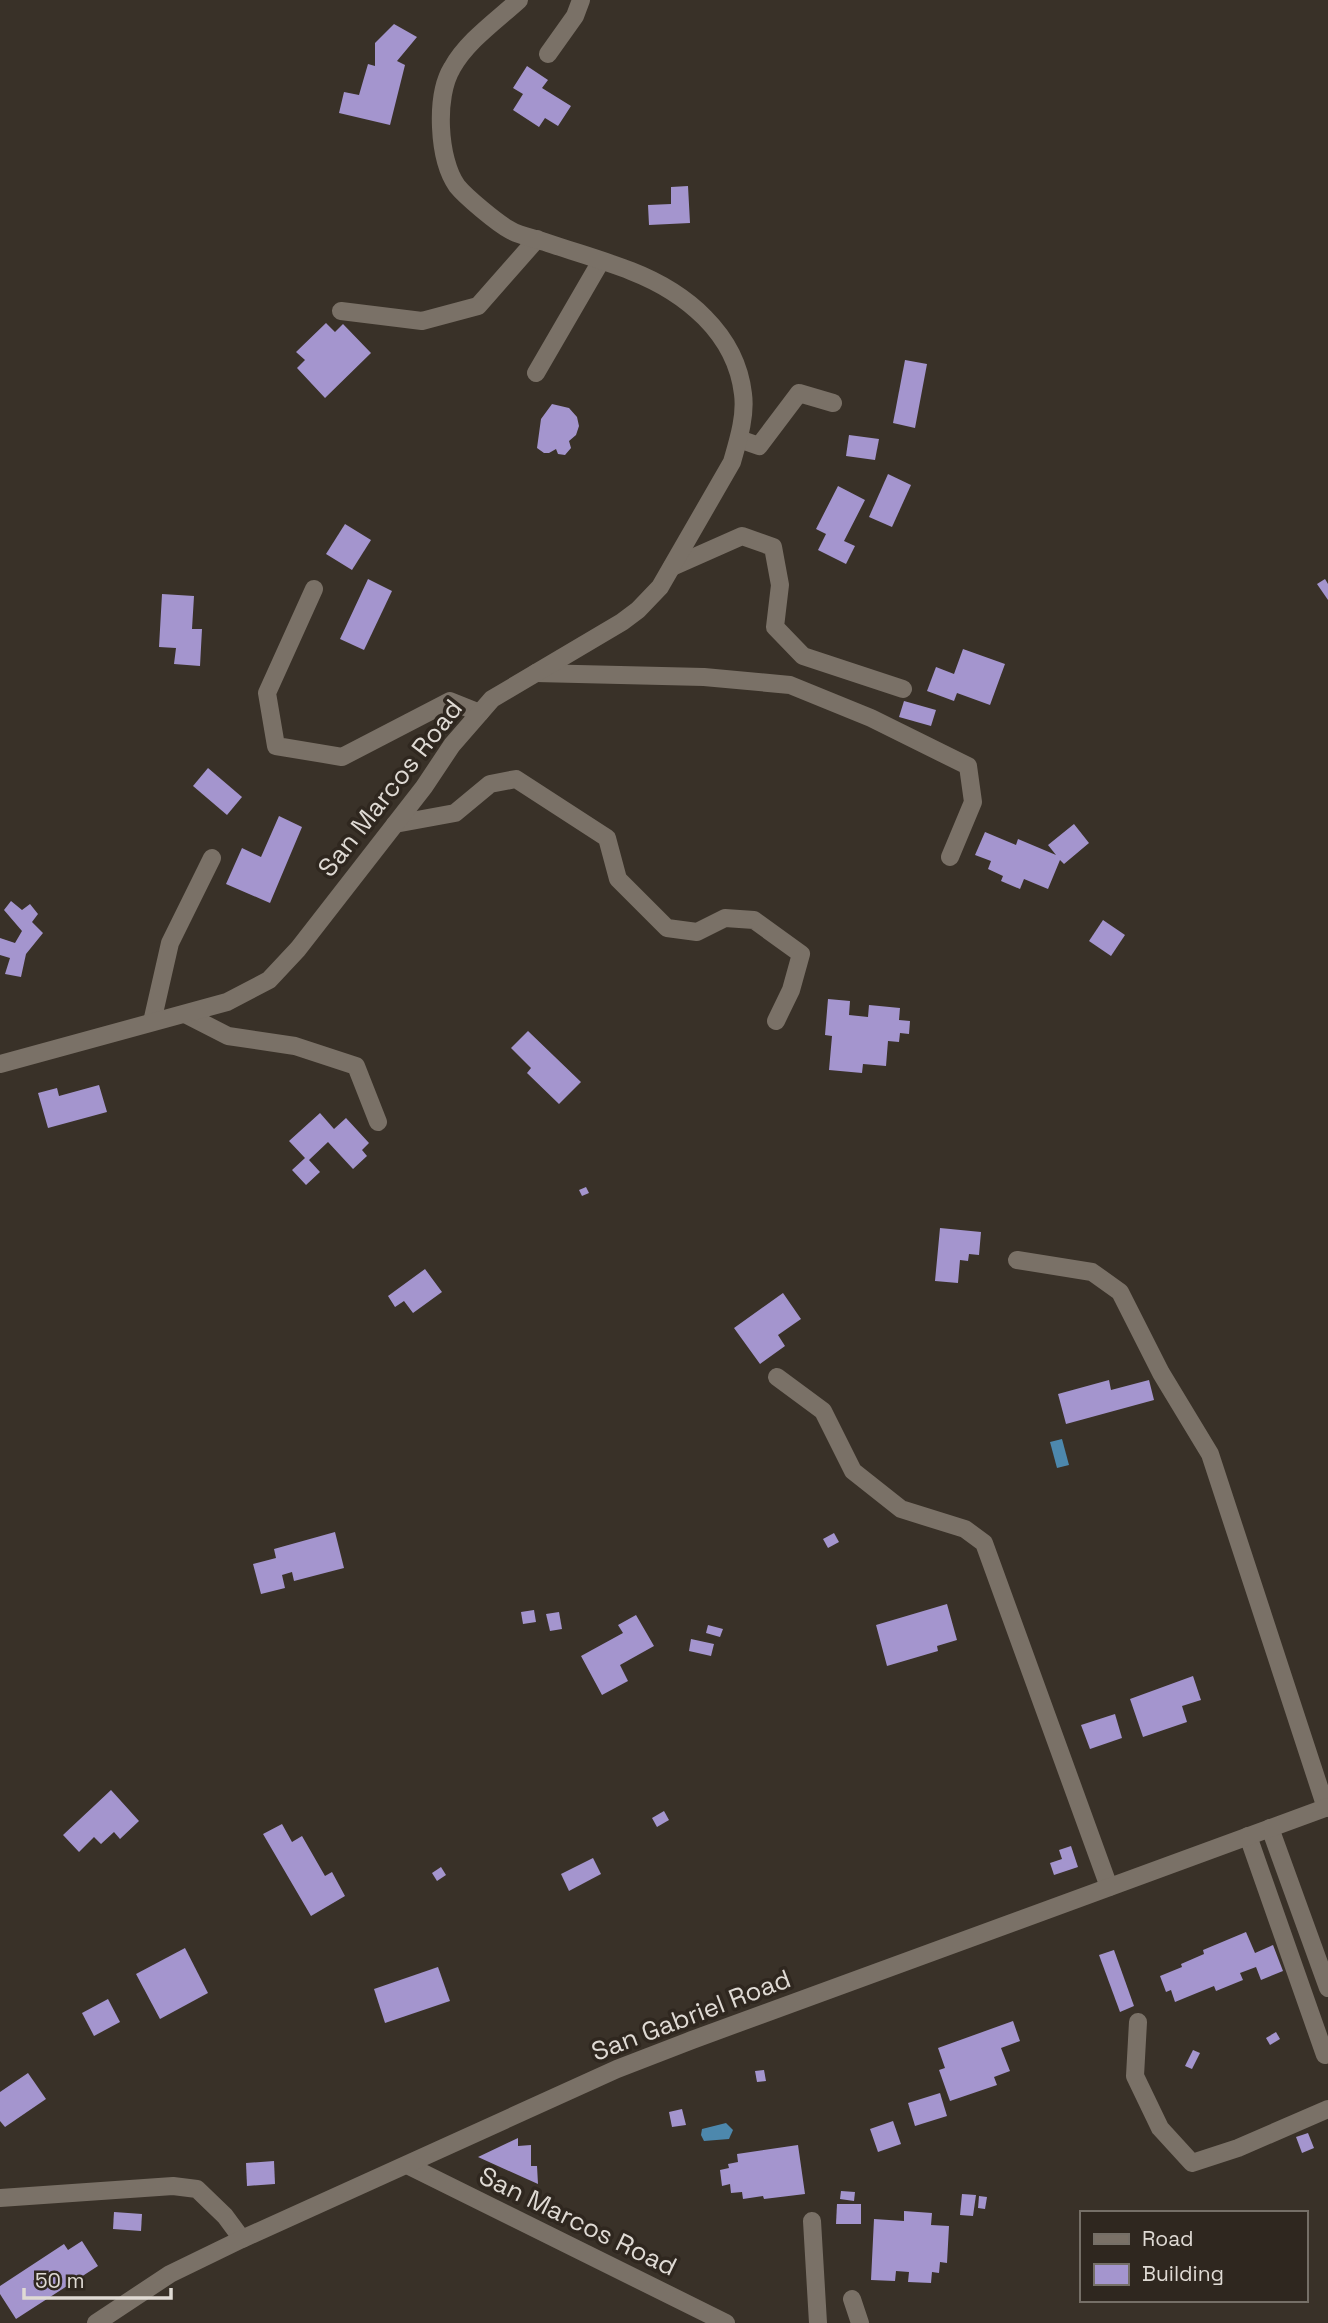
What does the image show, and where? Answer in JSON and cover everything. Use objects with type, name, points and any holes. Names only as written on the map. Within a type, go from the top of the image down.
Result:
[{"type":"street","name":"San Marcos Road","points":[[0,1064],[227,1002],[269,980],[298,949],[424,787],[452,745],[492,699],[638,610],[660,587],[732,462],[739,439],[744,396],[736,362],[703,314],[679,295],[633,272],[511,230],[457,186],[448,167],[441,137],[440,116],[450,71],[461,54],[519,0]]},
{"type":"street","points":[[548,54],[575,16],[581,0]]},
{"type":"street","points":[[341,311],[422,321],[478,306],[537,239]]},
{"type":"street","points":[[536,373],[601,261]]},
{"type":"street","points":[[739,439],[759,446],[799,393],[833,403]]},
{"type":"street","points":[[672,566],[742,536],[774,547],[780,585],[775,627],[803,656],[902,689]]},
{"type":"street","points":[[314,589],[267,694],[276,746],[342,757],[450,701],[480,713]]},
{"type":"street","points":[[536,673],[704,677],[790,685],[871,718],[968,766],[973,802],[950,857]]},
{"type":"street","points":[[395,824],[455,813],[490,785],[516,779],[607,838],[618,879],[667,928],[697,932],[726,918],[754,920],[801,954],[791,990],[776,1021]]},
{"type":"street","points":[[152,1022],[170,943],[212,858]]},
{"type":"street","points":[[185,1014],[228,1036],[295,1046],[356,1066],[378,1122]]},
{"type":"street","points":[[1017,1260],[1092,1272],[1120,1292],[1161,1373],[1210,1454],[1327,1807]]},
{"type":"street","points":[[777,1377],[823,1410],[853,1471],[901,1509],[965,1529],[984,1544],[1109,1887]]},
{"type":"street","name":"San Gabriel Road","points":[[96,2323],[170,2274],[617,2069],[1327,1807]]},
{"type":"street","points":[[1270,1828],[1328,1988]]},
{"type":"street","points":[[1248,1836],[1325,2055]]},
{"type":"street","points":[[1138,2022],[1135,2076],[1160,2128],[1192,2163],[1238,2148],[1328,2109]]},
{"type":"street","name":"San Marcos Road","points":[[407,2165],[726,2323]]},
{"type":"street","points":[[0,2198],[173,2186],[197,2189],[225,2216],[242,2239]]},
{"type":"street","points":[[812,2221],[818,2323]]},
{"type":"street","points":[[852,2299],[860,2323]]},
{"type":"water","points":[[1062,1439],[1069,1465],[1057,1468],[1050,1442]]},
{"type":"water","points":[[726,2123],[733,2130],[729,2139],[704,2141],[702,2129]]},
{"type":"building","points":[[394,24],[417,37],[397,61],[405,65],[390,125],[339,113],[344,92],[359,95],[368,64],[375,66],[375,43]]},
{"type":"building","points":[[527,66],[548,80],[542,88],[571,106],[558,126],[545,118],[539,127],[513,110],[523,94],[513,88]]},
{"type":"building","points":[[688,186],[690,223],[649,225],[648,205],[671,204],[671,187]]},
{"type":"building","points":[[326,323],[335,332],[343,324],[371,353],[325,398],[297,368],[305,360],[296,352]]},
{"type":"building","points":[[905,360],[927,364],[915,428],[893,423]]},
{"type":"building","points":[[552,404],[569,408],[577,417],[579,426],[576,435],[569,441],[571,448],[565,455],[558,454],[556,449],[544,453],[537,448],[541,419]]},
{"type":"building","points":[[849,435],[879,439],[875,460],[846,456]]},
{"type":"building","points":[[888,474],[911,485],[892,527],[869,517]]},
{"type":"building","points":[[838,486],[865,500],[844,541],[855,546],[846,564],[818,550],[826,534],[816,529]]},
{"type":"building","points":[[345,524],[371,540],[352,570],[326,554]]},
{"type":"building","points":[[368,579],[392,591],[364,650],[340,639]]},
{"type":"building","points":[[1325,579],[1328,584],[1328,600],[1317,584]]},
{"type":"building","points":[[162,594],[194,596],[192,629],[202,629],[200,666],[174,664],[176,648],[159,647]]},
{"type":"building","points":[[963,649],[1005,664],[990,705],[957,693],[954,701],[927,691],[936,667],[954,674]]},
{"type":"building","points":[[904,701],[936,710],[931,726],[899,717]]},
{"type":"building","points":[[208,768],[242,797],[227,815],[193,786]]},
{"type":"building","points":[[279,816],[302,827],[270,903],[226,884],[242,848],[261,857]]},
{"type":"building","points":[[1074,824],[1089,843],[1064,864],[1060,860],[1048,889],[1024,879],[1020,889],[1001,881],[1003,876],[988,869],[991,861],[975,855],[985,832],[1016,845],[1018,839],[1056,855],[1048,845]]},
{"type":"building","points":[[11,901],[22,910],[30,904],[38,914],[32,922],[43,933],[26,954],[21,977],[5,974],[10,958],[0,955],[0,938],[15,943],[22,931],[4,910]]},
{"type":"building","points":[[1103,920],[1125,935],[1111,956],[1089,941]]},
{"type":"building","points":[[828,999],[850,1001],[849,1015],[868,1017],[869,1005],[900,1008],[899,1020],[910,1021],[909,1034],[900,1033],[899,1042],[888,1041],[886,1066],[863,1064],[862,1073],[829,1070],[832,1036],[825,1035]]},
{"type":"building","points":[[528,1031],[581,1082],[559,1104],[527,1073],[531,1068],[511,1048]]},
{"type":"building","points":[[99,1085],[107,1112],[48,1128],[38,1093],[57,1088],[59,1096]]},
{"type":"building","points":[[320,1113],[334,1129],[346,1118],[369,1143],[362,1150],[367,1156],[353,1169],[328,1142],[309,1160],[320,1172],[306,1185],[292,1170],[305,1158],[289,1141]]},
{"type":"building","points":[[586,1187],[589,1193],[582,1196],[579,1190]]},
{"type":"building","points":[[940,1228],[981,1232],[979,1255],[969,1254],[968,1261],[960,1260],[958,1283],[935,1281]]},
{"type":"building","points":[[425,1269],[442,1292],[413,1313],[404,1301],[395,1307],[388,1296]]},
{"type":"building","points":[[783,1293],[801,1319],[778,1335],[785,1346],[760,1364],[734,1328]]},
{"type":"building","points":[[1109,1380],[1111,1390],[1149,1380],[1154,1400],[1066,1424],[1058,1394]]},
{"type":"building","points":[[335,1532],[344,1568],[294,1581],[292,1572],[282,1575],[285,1588],[261,1594],[253,1564],[276,1558],[274,1549]]},
{"type":"building","points":[[834,1533],[839,1542],[828,1548],[823,1539]]},
{"type":"building","points":[[947,1604],[957,1640],[937,1646],[938,1651],[887,1666],[876,1625]]},
{"type":"building","points":[[534,1610],[536,1622],[523,1624],[521,1612]]},
{"type":"building","points":[[559,1612],[562,1629],[550,1631],[546,1614]]},
{"type":"building","points":[[636,1615],[654,1646],[620,1665],[628,1681],[602,1695],[581,1656],[623,1633],[618,1625]]},
{"type":"building","points":[[708,1625],[723,1629],[720,1637],[706,1633]]},
{"type":"building","points":[[691,1639],[714,1644],[711,1656],[689,1651]]},
{"type":"building","points":[[1193,1676],[1201,1700],[1182,1706],[1187,1722],[1143,1737],[1130,1699]]},
{"type":"building","points":[[1115,1714],[1122,1738],[1090,1749],[1081,1725]]},
{"type":"building","points":[[111,1790],[139,1821],[120,1839],[114,1832],[101,1844],[94,1837],[79,1852],[63,1835]]},
{"type":"building","points":[[664,1811],[669,1820],[657,1827],[652,1818]]},
{"type":"building","points":[[282,1824],[292,1842],[302,1836],[325,1876],[332,1872],[345,1896],[311,1916],[263,1834]]},
{"type":"building","points":[[1071,1846],[1078,1867],[1054,1875],[1050,1863],[1062,1859],[1059,1850]]},
{"type":"building","points":[[593,1858],[601,1874],[569,1891],[561,1874]]},
{"type":"building","points":[[441,1867],[446,1875],[437,1881],[432,1873]]},
{"type":"building","points":[[1246,1932],[1255,1953],[1273,1945],[1283,1971],[1261,1980],[1256,1967],[1240,1973],[1243,1980],[1216,1991],[1214,1986],[1175,2002],[1171,1990],[1166,1992],[1160,1976],[1204,1954],[1203,1950]]},
{"type":"building","points":[[185,1948],[208,1993],[160,2019],[136,1974]]},
{"type":"building","points":[[1114,1950],[1134,2006],[1120,2012],[1099,1955]]},
{"type":"building","points":[[438,1967],[450,2001],[385,2023],[374,1989]]},
{"type":"building","points":[[108,1999],[120,2022],[94,2036],[82,2013]]},
{"type":"building","points":[[1013,2021],[1020,2041],[1001,2048],[1010,2071],[994,2077],[997,2085],[950,2101],[939,2070],[945,2068],[938,2048]]},
{"type":"building","points":[[1276,2032],[1280,2039],[1270,2045],[1266,2038]]},
{"type":"building","points":[[1193,2050],[1200,2053],[1192,2069],[1185,2066]]},
{"type":"building","points":[[764,2070],[766,2081],[757,2082],[755,2071]]},
{"type":"building","points":[[28,2073],[46,2099],[5,2127],[0,2121],[0,2092]]},
{"type":"building","points":[[940,2093],[947,2116],[915,2126],[908,2103]]},
{"type":"building","points":[[682,2109],[686,2125],[672,2127],[669,2112]]},
{"type":"building","points":[[893,2121],[901,2144],[878,2152],[870,2129]]},
{"type":"building","points":[[1308,2133],[1314,2148],[1302,2153],[1296,2137]]},
{"type":"building","points":[[518,2138],[518,2146],[531,2145],[531,2166],[537,2166],[538,2184],[478,2157]]},
{"type":"building","points":[[798,2145],[805,2194],[743,2199],[742,2192],[731,2193],[730,2184],[722,2186],[720,2170],[729,2168],[728,2164],[738,2162],[737,2154]]},
{"type":"building","points":[[274,2161],[275,2184],[247,2186],[246,2163]]},
{"type":"building","points":[[841,2191],[855,2192],[854,2201],[840,2199]]},
{"type":"building","points":[[962,2194],[976,2195],[973,2216],[960,2215]]},
{"type":"building","points":[[979,2196],[987,2197],[985,2209],[978,2208]]},
{"type":"building","points":[[837,2204],[861,2204],[861,2224],[836,2224]]},
{"type":"building","points":[[904,2211],[932,2213],[931,2225],[949,2226],[947,2263],[940,2262],[939,2273],[932,2272],[931,2283],[908,2282],[909,2272],[896,2271],[895,2281],[871,2280],[874,2219],[904,2221]]},
{"type":"building","points":[[114,2212],[142,2214],[141,2231],[113,2229]]},
{"type":"building","points":[[82,2241],[98,2266],[16,2319],[0,2294],[0,2286],[64,2244],[68,2250]]}]
